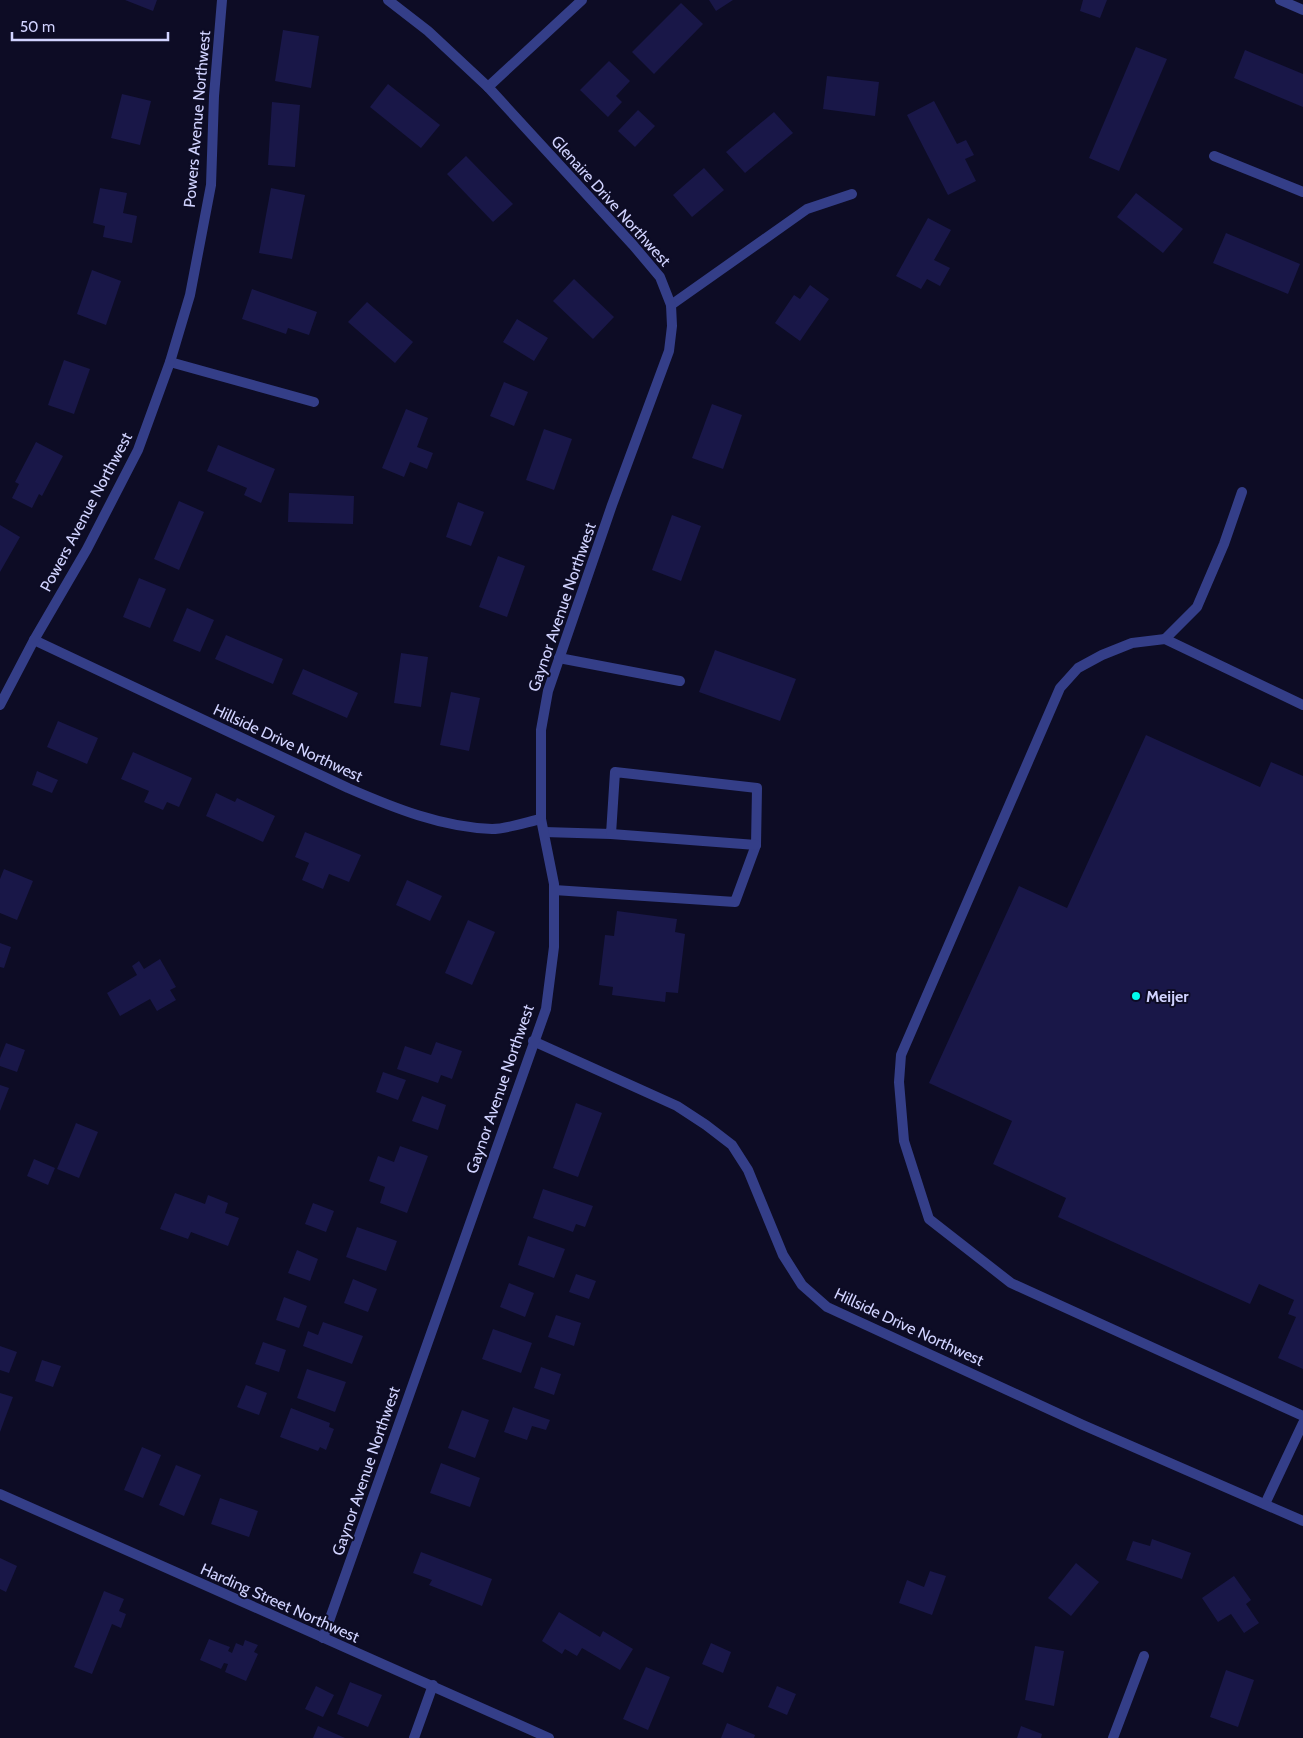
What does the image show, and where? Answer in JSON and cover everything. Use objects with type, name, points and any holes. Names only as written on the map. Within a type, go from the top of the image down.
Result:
[{"type":"street","name":"Powers Avenue Northwest","points":[[0,705],[34,640],[87,549],[138,450],[170,362],[190,295],[210,185],[214,96],[222,0]]},
{"type":"street","name":"Glenaire Drive Northwest","points":[[388,0],[428,31],[488,87],[660,276],[671,304],[672,326],[669,350],[612,505]]},
{"type":"street","points":[[488,87],[582,0]]},
{"type":"street","points":[[1280,0],[1303,10]]},
{"type":"street","points":[[1214,156],[1303,192]]},
{"type":"street","points":[[671,304],[807,209],[852,194]]},
{"type":"street","points":[[170,362],[314,402]]},
{"type":"street","points":[[1166,639],[1198,607],[1224,544],[1242,492]]},
{"type":"street","name":"Gaynor Avenue Northwest","points":[[323,1638],[533,1041],[546,1009],[554,947],[554,890],[542,819],[541,730],[548,691],[612,505]]},
{"type":"street","points":[[1303,705],[1166,639],[1132,643],[1102,655],[1078,668],[1060,688],[901,1055],[899,1082],[904,1141],[928,1219],[1011,1283],[1303,1416]]},
{"type":"street","name":"Hillside Drive Northwest","points":[[34,640],[396,809],[442,823],[494,829],[542,819]]},
{"type":"street","points":[[559,658],[680,681]]},
{"type":"street","points":[[554,890],[735,902],[756,845],[757,788],[615,772],[611,834]]},
{"type":"street","points":[[544,832],[611,834],[756,845]]},
{"type":"street","name":"Hillside Drive Northwest","points":[[533,1041],[676,1106],[706,1125],[732,1145],[748,1170],[783,1255],[802,1285],[827,1307],[1084,1425],[1303,1521]]},
{"type":"street","points":[[1265,1504],[1303,1424]]},
{"type":"street","name":"Harding Street Northwest","points":[[0,1494],[549,1738]]},
{"type":"street","points":[[1113,1738],[1144,1656]]},
{"type":"street","points":[[414,1738],[433,1685]]},
{"type":"building","points":[[125,0],[157,0],[153,11]]},
{"type":"building","points":[[709,0],[733,0],[716,11]]},
{"type":"building","points":[[1083,0],[1107,0],[1100,18],[1080,11]]},
{"type":"building","points":[[681,3],[703,24],[654,74],[632,52]]},
{"type":"building","points":[[283,30],[319,36],[311,88],[275,81]]},
{"type":"building","points":[[1136,47],[1167,59],[1119,171],[1089,158]]},
{"type":"building","points":[[1245,50],[1303,74],[1303,107],[1234,78]]},
{"type":"building","points":[[609,61],[630,81],[616,96],[622,102],[608,117],[580,90]]},
{"type":"building","points":[[827,76],[879,82],[875,116],[823,109]]},
{"type":"building","points":[[388,84],[440,125],[421,148],[370,107]]},
{"type":"building","points":[[122,94],[151,101],[140,145],[111,138]]},
{"type":"building","points":[[934,101],[957,144],[966,140],[974,155],[965,159],[976,181],[948,195],[907,115]]},
{"type":"building","points":[[272,102],[300,105],[295,167],[268,165]]},
{"type":"building","points":[[638,110],[655,126],[635,147],[618,131]]},
{"type":"building","points":[[774,112],[793,133],[745,173],[726,152]]},
{"type":"building","points":[[466,156],[513,204],[493,222],[447,174]]},
{"type":"building","points":[[704,168],[724,190],[692,217],[673,195]]},
{"type":"building","points":[[100,188],[127,193],[123,213],[137,216],[132,243],[103,237],[105,226],[93,223]]},
{"type":"building","points":[[271,188],[305,195],[292,259],[259,253]]},
{"type":"building","points":[[1136,193],[1183,229],[1163,253],[1117,217]]},
{"type":"building","points":[[928,218],[951,230],[934,260],[950,268],[940,286],[927,279],[921,289],[896,276]]},
{"type":"building","points":[[1226,233],[1300,264],[1288,294],[1213,263]]},
{"type":"building","points":[[92,270],[121,281],[106,325],[77,314]]},
{"type":"building","points":[[574,279],[614,317],[593,339],[553,301]]},
{"type":"building","points":[[810,285],[829,299],[800,341],[775,323],[794,295],[800,299]]},
{"type":"building","points":[[252,289],[317,312],[309,335],[288,328],[286,334],[242,319]]},
{"type":"building","points":[[367,302],[413,342],[395,363],[348,322]]},
{"type":"building","points":[[517,319],[548,338],[534,361],[503,342]]},
{"type":"building","points":[[64,360],[90,369],[74,414],[48,405]]},
{"type":"building","points":[[504,382],[528,392],[514,426],[490,416]]},
{"type":"building","points":[[712,404],[742,415],[723,469],[692,458]]},
{"type":"building","points":[[406,409],[428,418],[417,447],[433,453],[427,469],[410,462],[404,477],[382,468]]},
{"type":"building","points":[[544,429],[572,439],[554,490],[526,480]]},
{"type":"building","points":[[36,442],[63,456],[42,496],[39,494],[32,508],[12,498],[19,484],[15,482]]},
{"type":"building","points":[[218,445],[275,469],[261,503],[244,495],[247,488],[207,471]]},
{"type":"building","points":[[289,493],[354,496],[353,524],[288,522]]},
{"type":"building","points":[[179,501],[204,512],[179,570],[154,559]]},
{"type":"building","points":[[458,502],[484,512],[471,546],[446,537]]},
{"type":"building","points":[[672,515],[701,526],[681,581],[652,570]]},
{"type":"building","points":[[0,525],[20,537],[0,572]]},
{"type":"building","points":[[498,556],[525,566],[507,617],[479,607]]},
{"type":"building","points":[[139,578],[166,589],[150,628],[123,617]]},
{"type":"building","points":[[187,608],[214,620],[200,652],[173,641]]},
{"type":"building","points":[[226,635],[283,659],[273,684],[215,659]]},
{"type":"building","points":[[715,650],[796,679],[780,721],[699,692]]},
{"type":"building","points":[[401,653],[428,657],[421,707],[394,703]]},
{"type":"building","points":[[303,669],[358,693],[347,718],[292,694]]},
{"type":"building","points":[[451,692],[480,698],[469,751],[440,745]]},
{"type":"building","points":[[58,721],[98,738],[87,764],[47,747]]},
{"type":"building","name":"Meijer","points":[[1146,735],[1260,787],[1271,762],[1303,776],[1303,1369],[1278,1358],[1296,1317],[1288,1314],[1294,1300],[1259,1284],[1250,1304],[1058,1217],[1066,1198],[993,1164],[1012,1121],[929,1083],[1019,886],[1067,908]]},
{"type":"building","points":[[133,752],[192,778],[179,807],[167,802],[163,810],[144,802],[149,791],[121,779]]},
{"type":"building","points":[[37,771],[58,780],[52,793],[32,785]]},
{"type":"building","points":[[216,793],[235,802],[237,798],[275,816],[263,842],[206,816]]},
{"type":"building","points":[[305,832],[361,855],[349,882],[329,874],[323,889],[302,880],[309,863],[295,857]]},
{"type":"building","points":[[4,869],[33,881],[17,920],[0,913],[0,879]]},
{"type":"building","points":[[407,880],[442,896],[430,921],[396,905]]},
{"type":"building","points":[[617,911],[677,919],[675,932],[685,934],[678,993],[666,992],[665,1002],[612,995],[613,987],[599,985],[605,935],[614,936]]},
{"type":"building","points":[[468,920],[495,932],[472,985],[445,973]]},
{"type":"building","points":[[0,943],[11,947],[4,968],[0,967]]},
{"type":"building","points":[[160,959],[176,987],[170,990],[176,1000],[157,1011],[150,999],[120,1016],[107,993],[137,975],[132,966],[139,961],[144,969]]},
{"type":"building","points":[[436,1042],[462,1051],[452,1079],[441,1075],[438,1083],[397,1069],[405,1046],[431,1055]]},
{"type":"building","points":[[6,1043],[25,1050],[17,1072],[0,1066],[0,1058]]},
{"type":"building","points":[[383,1072],[406,1080],[398,1100],[376,1092]]},
{"type":"building","points":[[0,1085],[9,1088],[0,1111]]},
{"type":"building","points":[[422,1096],[446,1105],[438,1130],[412,1121]]},
{"type":"building","points":[[576,1103],[602,1113],[578,1177],[553,1168]]},
{"type":"building","points":[[76,1123],[98,1132],[79,1178],[57,1169]]},
{"type":"building","points":[[400,1146],[428,1156],[407,1213],[380,1203],[385,1187],[369,1181],[378,1156],[394,1162]]},
{"type":"building","points":[[34,1159],[55,1168],[48,1185],[27,1176]]},
{"type":"building","points":[[543,1189],[593,1206],[585,1227],[576,1224],[573,1232],[533,1218]]},
{"type":"building","points":[[175,1193],[205,1204],[208,1195],[228,1203],[225,1213],[239,1218],[228,1246],[191,1232],[188,1239],[160,1229]]},
{"type":"building","points":[[313,1203],[334,1211],[326,1232],[305,1224]]},
{"type":"building","points":[[357,1227],[397,1241],[386,1271],[346,1257]]},
{"type":"building","points":[[528,1236],[565,1249],[554,1278],[518,1265]]},
{"type":"building","points":[[297,1250],[318,1259],[310,1281],[288,1273]]},
{"type":"building","points":[[576,1274],[596,1281],[589,1299],[569,1292]]},
{"type":"building","points":[[353,1279],[377,1289],[368,1312],[344,1303]]},
{"type":"building","points":[[509,1283],[534,1293],[525,1317],[500,1307]]},
{"type":"building","points":[[284,1297],[307,1306],[299,1328],[276,1320]]},
{"type":"building","points":[[556,1315],[581,1323],[574,1346],[548,1337]]},
{"type":"building","points":[[323,1322],[363,1336],[352,1364],[303,1346],[308,1331],[318,1335]]},
{"type":"building","points":[[493,1329],[532,1343],[521,1373],[482,1359]]},
{"type":"building","points":[[263,1342],[286,1350],[279,1372],[255,1364]]},
{"type":"building","points":[[0,1346],[17,1352],[9,1373],[0,1370]]},
{"type":"building","points":[[42,1360],[61,1366],[53,1387],[35,1381]]},
{"type":"building","points":[[541,1367],[561,1374],[554,1395],[534,1388]]},
{"type":"building","points":[[307,1369],[346,1382],[335,1412],[297,1398]]},
{"type":"building","points":[[246,1385],[267,1393],[259,1415],[237,1407]]},
{"type":"building","points":[[0,1393],[13,1397],[0,1432]]},
{"type":"building","points":[[513,1407],[550,1420],[546,1430],[532,1426],[527,1440],[504,1432]]},
{"type":"building","points":[[291,1408],[330,1423],[329,1427],[334,1429],[326,1450],[320,1447],[318,1451],[280,1437]]},
{"type":"building","points":[[462,1410],[489,1420],[475,1458],[448,1448]]},
{"type":"building","points":[[142,1447],[161,1455],[143,1498],[124,1490]]},
{"type":"building","points":[[441,1463],[480,1478],[470,1507],[430,1493]]},
{"type":"building","points":[[176,1465],[201,1475],[184,1516],[159,1505]]},
{"type":"building","points":[[220,1498],[258,1511],[249,1537],[211,1524]]},
{"type":"building","points":[[1152,1539],[1191,1553],[1182,1579],[1126,1560],[1133,1541],[1150,1546]]},
{"type":"building","points":[[421,1552],[492,1579],[482,1606],[429,1585],[432,1580],[413,1573]]},
{"type":"building","points":[[0,1558],[17,1566],[6,1592],[0,1589]]},
{"type":"building","points":[[1076,1563],[1099,1582],[1071,1616],[1048,1598]]},
{"type":"building","points":[[930,1571],[946,1576],[932,1615],[899,1603],[907,1580],[924,1587]]},
{"type":"building","points":[[1234,1576],[1251,1600],[1246,1604],[1259,1623],[1244,1633],[1231,1614],[1218,1622],[1202,1598]]},
{"type":"building","points":[[104,1591],[124,1599],[119,1611],[126,1614],[121,1628],[112,1624],[92,1674],[74,1667]]},
{"type":"building","points":[[559,1612],[600,1637],[603,1631],[633,1649],[620,1670],[582,1648],[577,1656],[565,1649],[562,1654],[542,1641]]},
{"type":"building","points":[[209,1639],[230,1647],[228,1651],[232,1653],[236,1643],[243,1646],[245,1640],[258,1645],[254,1652],[258,1654],[246,1681],[225,1672],[228,1664],[224,1663],[221,1669],[200,1660]]},
{"type":"building","points":[[711,1643],[731,1652],[723,1673],[702,1664]]},
{"type":"building","points":[[1035,1646],[1064,1651],[1054,1706],[1025,1700]]},
{"type":"building","points":[[646,1667],[670,1677],[648,1730],[623,1719]]},
{"type":"building","points":[[1226,1670],[1254,1680],[1238,1727],[1210,1717]]},
{"type":"building","points":[[350,1682],[382,1695],[368,1727],[337,1714]]},
{"type":"building","points":[[316,1686],[334,1695],[323,1717],[305,1709]]},
{"type":"building","points":[[777,1686],[796,1694],[787,1715],[768,1707]]},
{"type":"building","points":[[727,1723],[755,1735],[754,1738],[721,1738]]},
{"type":"building","points":[[318,1726],[345,1738],[313,1738]]},
{"type":"building","points":[[1021,1726],[1042,1734],[1041,1738],[1017,1738]]},
{"type":"place","name":"Meijer","points":[[1136,996]]}]
